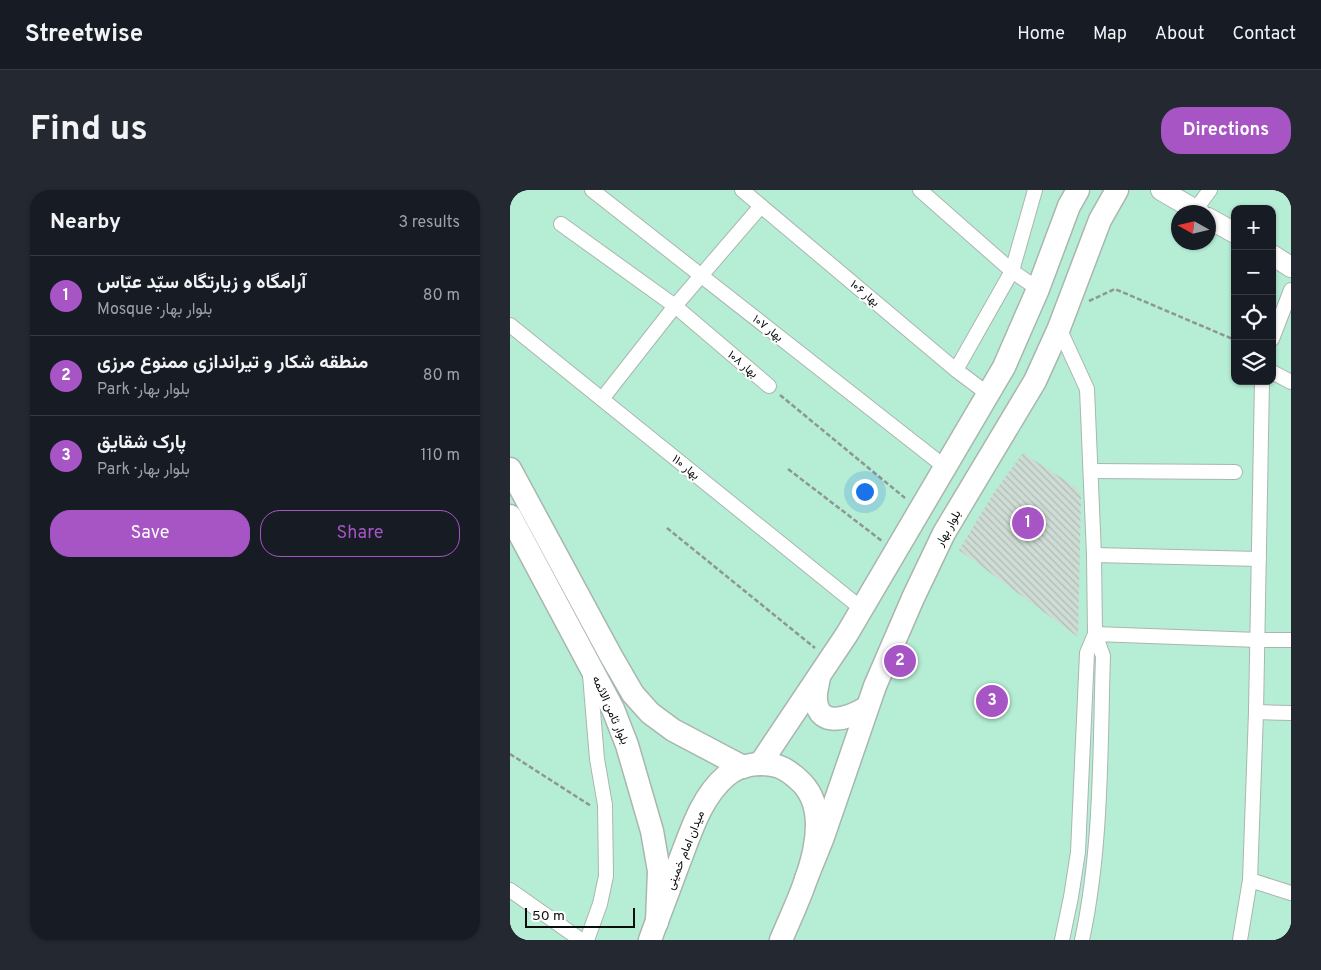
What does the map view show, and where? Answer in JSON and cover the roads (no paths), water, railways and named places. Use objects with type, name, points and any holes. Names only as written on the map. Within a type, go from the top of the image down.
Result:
[{"type":"main road","points":[[751,766],[825,668],[1004,367],[1038,289],[1069,206],[1078,190]]},
{"type":"main road","name":"بلوار بهار","points":[[806,879],[839,791],[866,708],[909,607],[944,534],[1035,381],[1062,320],[1100,220],[1116,190]]},
{"type":"main road","name":"بلوار ثامن الائمه","points":[[510,469],[633,694],[650,713],[673,730],[751,766]]},
{"type":"main road","name":"بلوار ثامن الائمه","points":[[510,516],[589,662],[613,709],[623,736],[652,830],[659,871],[654,931]]},
{"type":"main road","points":[[825,668],[816,702],[820,712],[826,716],[839,719],[848,717],[866,708]]},
{"type":"main road","points":[[751,766],[778,767],[794,775],[807,788],[814,804],[816,838],[814,856],[781,940]]},
{"type":"main road","name":"میدان امام خمینی","points":[[654,931],[702,808],[727,776],[751,766]]},
{"type":"street","name":"بهار ۱۰۷","points":[[592,190],[945,467]]},
{"type":"street","name":"بهار ۱۰۶","points":[[742,190],[956,370],[988,394]]},
{"type":"street","points":[[920,190],[1012,271],[1038,289]]},
{"type":"street","points":[[956,370],[1012,271],[1035,190]]},
{"type":"street","points":[[1161,190],[1186,205]]},
{"type":"street","points":[[1204,205],[1210,190]]},
{"type":"street","points":[[602,400],[675,306],[761,206]]},
{"type":"street","points":[[1216,222],[1231,231]]},
{"type":"street","name":"بهار ۱۰۸","points":[[561,224],[675,306],[769,386]]},
{"type":"street","points":[[1276,258],[1291,266]]},
{"type":"street","points":[[1276,329],[1291,290]]},
{"type":"street","points":[[1062,320],[1087,389],[1094,555],[1095,634],[1103,656],[1098,830],[1088,912],[1082,940]]},
{"type":"street","name":"بهار ۱۱۰","points":[[510,325],[862,608]]},
{"type":"street","points":[[1276,374],[1291,382]]},
{"type":"street","points":[[1240,940],[1250,880],[1258,640],[1262,385]]},
{"type":"street","points":[[1091,471],[1235,472]]},
{"type":"street","points":[[1094,555],[1259,559]]},
{"type":"street","points":[[1095,634],[1291,640]]},
{"type":"street","points":[[1062,940],[1078,852],[1086,653],[1095,634]]},
{"type":"street","points":[[587,940],[600,904],[606,876],[605,814],[597,758],[589,662]]},
{"type":"street","points":[[1256,712],[1291,713]]},
{"type":"street","points":[[1250,880],[1291,893]]},
{"type":"street","points":[[510,890],[581,940]]},
{"type":"place","name":"آرامگاه و زیارتگاه سیّد عبّاس","points":[[1028,523]]},
{"type":"place","name":"منطقه شکار و تیراندازی ممنوع مرزی","points":[[900,661]]},
{"type":"place","name":"پارک شقایق","points":[[992,701]]}]
